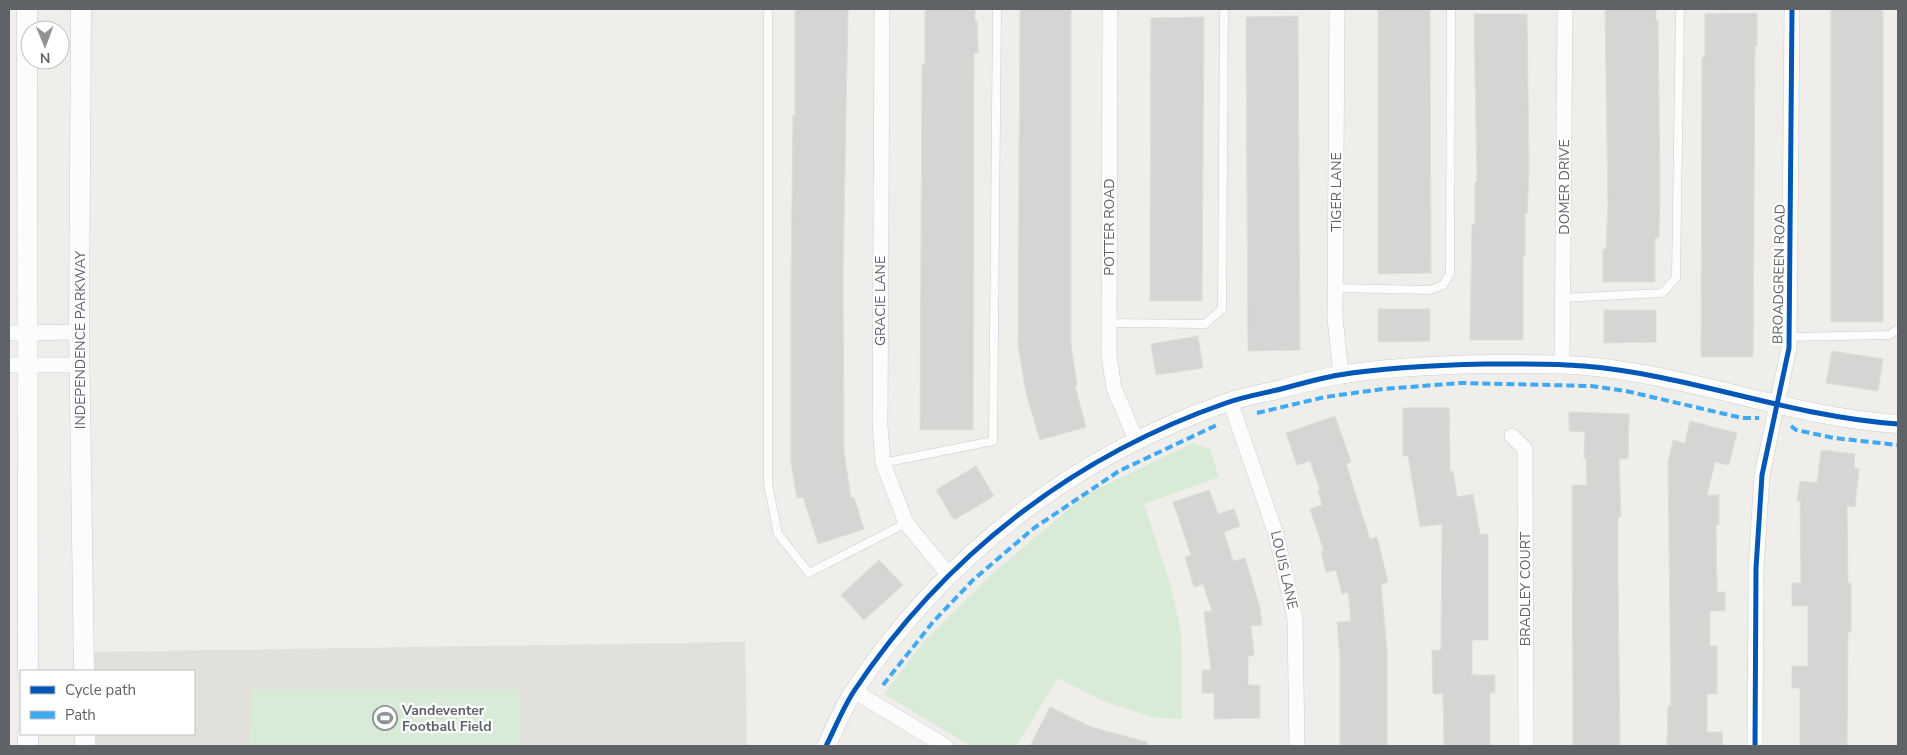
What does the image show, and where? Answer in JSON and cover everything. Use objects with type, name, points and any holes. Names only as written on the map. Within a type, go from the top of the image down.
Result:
[{"type":"main road","points":[[27,9],[18,366],[28,670]]},
{"type":"main road","name":"INDEPENDENCE PARKWAY","points":[[81,9],[79,364],[84,670]]},
{"type":"street","name":"GRACIE LANE","points":[[882,9],[880,426],[883,463],[906,523],[948,574]]},
{"type":"street","name":"POTTER ROAD","points":[[1110,9],[1109,356],[1114,388],[1136,440]]},
{"type":"street","name":"TIGER LANE","points":[[1337,9],[1335,318],[1341,374]]},
{"type":"street","name":"DOMER DRIVE","points":[[1562,364],[1565,9]]},
{"type":"street","name":"BROADGREEN ROAD","points":[[1755,746],[1756,568],[1762,475],[1786,370],[1790,337],[1792,9]]},
{"type":"street","points":[[18,333],[79,332]]},
{"type":"street","points":[[18,366],[79,364]]},
{"type":"street","points":[[826,746],[854,691],[901,627],[948,574],[990,536],[1034,502],[1136,440],[1230,401],[1341,374],[1438,365],[1562,364],[1668,379],[1853,421],[1898,424]]},
{"type":"street","name":"LOUIS LANE","points":[[1230,401],[1276,534],[1296,618],[1297,746]]},
{"type":"street","name":"BRADLEY COURT","points":[[1512,436],[1525,449],[1526,746]]},
{"type":"street","points":[[854,691],[945,746]]},
{"type":"lane","points":[[768,9],[768,484],[778,534],[809,573],[906,523]]},
{"type":"lane","points":[[883,463],[993,441],[997,9]]},
{"type":"lane","points":[[1108,323],[1206,324],[1222,309],[1224,9]]},
{"type":"lane","points":[[1336,288],[1430,290],[1443,285],[1450,274],[1451,9]]},
{"type":"lane","points":[[1563,298],[1662,293],[1676,278],[1680,9]]},
{"type":"lane","points":[[1790,337],[1889,335],[1898,329]]},
{"type":"shaded area","points":[[745,642],[747,746],[96,746],[96,735],[195,735],[195,670],[95,670],[94,652]]},
{"type":"green space","points":[[1193,443],[1210,449],[1219,477],[1144,504],[1171,587],[1181,632],[1182,719],[1155,718],[1106,702],[1058,678],[1016,746],[971,746],[884,694],[925,640],[993,573],[1087,494]]},
{"type":"green space","name":"Vandeventer Football Field","points":[[252,689],[520,689],[520,746],[249,746]]},
{"type":"building","points":[[795,9],[848,9],[843,275],[844,452],[851,498],[854,497],[864,529],[818,544],[803,497],[797,498],[791,462],[791,285],[793,115],[795,115]]},
{"type":"building","points":[[925,9],[975,9],[975,21],[977,21],[978,53],[974,53],[973,430],[920,430],[922,64],[925,64]]},
{"type":"building","points":[[1020,9],[1071,9],[1071,345],[1077,385],[1075,386],[1086,427],[1040,440],[1026,393],[1018,345]]},
{"type":"building","points":[[1378,9],[1430,9],[1431,273],[1378,274]]},
{"type":"building","points":[[1605,9],[1656,9],[1656,21],[1658,21],[1660,190],[1659,238],[1655,238],[1655,282],[1603,282],[1603,249],[1606,249],[1608,205]]},
{"type":"building","points":[[1831,9],[1883,9],[1883,322],[1831,322]]},
{"type":"building","points":[[1757,13],[1757,46],[1755,46],[1753,357],[1701,357],[1702,57],[1705,57],[1705,14]]},
{"type":"building","points":[[1474,14],[1527,14],[1529,171],[1527,214],[1525,214],[1525,256],[1523,256],[1523,340],[1470,340],[1472,224],[1475,224],[1475,182],[1477,182]]},
{"type":"building","points":[[1298,16],[1300,350],[1248,351],[1246,17]]},
{"type":"building","points":[[1204,17],[1202,301],[1150,301],[1151,18]]},
{"type":"building","points":[[1378,309],[1430,309],[1430,341],[1378,342]]},
{"type":"building","points":[[1604,310],[1656,310],[1656,342],[1604,343]]},
{"type":"building","points":[[1198,336],[1203,368],[1156,375],[1151,344]]},
{"type":"building","points":[[1832,351],[1883,359],[1878,391],[1826,383]]},
{"type":"building","points":[[1403,408],[1449,408],[1450,472],[1453,471],[1457,497],[1473,494],[1480,534],[1488,534],[1488,640],[1472,640],[1472,675],[1495,675],[1495,693],[1490,693],[1490,746],[1444,746],[1443,694],[1433,694],[1432,650],[1441,650],[1442,524],[1420,527],[1408,456],[1403,456]]},
{"type":"building","points":[[1569,412],[1629,414],[1628,459],[1619,459],[1621,517],[1618,517],[1620,746],[1573,746],[1572,485],[1587,485],[1586,458],[1584,458],[1585,432],[1569,431]]},
{"type":"building","points":[[1335,416],[1351,462],[1346,464],[1370,539],[1377,537],[1388,582],[1381,584],[1387,650],[1387,746],[1340,746],[1340,658],[1337,622],[1351,621],[1348,592],[1342,594],[1336,570],[1326,572],[1321,552],[1324,551],[1310,509],[1322,505],[1318,491],[1320,490],[1310,461],[1297,465],[1286,433]]},
{"type":"building","points":[[1690,421],[1737,433],[1729,465],[1715,462],[1707,495],[1719,495],[1719,525],[1716,525],[1717,592],[1725,592],[1725,611],[1710,611],[1710,646],[1717,646],[1717,694],[1707,694],[1707,732],[1722,732],[1723,746],[1667,746],[1668,706],[1671,706],[1668,463],[1673,440],[1685,443]]},
{"type":"building","points":[[1821,450],[1855,454],[1854,468],[1859,469],[1855,507],[1847,506],[1848,583],[1851,583],[1851,632],[1848,632],[1847,746],[1800,746],[1800,688],[1792,688],[1792,666],[1808,666],[1808,606],[1792,606],[1792,583],[1801,583],[1800,501],[1797,501],[1800,481],[1817,483]]},
{"type":"building","points":[[976,466],[994,496],[954,520],[936,490]]},
{"type":"building","points":[[1209,490],[1218,514],[1234,509],[1240,526],[1224,532],[1233,561],[1245,558],[1260,608],[1262,625],[1251,626],[1254,655],[1248,656],[1248,685],[1260,685],[1260,718],[1214,719],[1214,693],[1202,693],[1202,670],[1211,670],[1204,612],[1212,611],[1203,584],[1194,587],[1185,557],[1191,555],[1173,502]]},
{"type":"building","points":[[879,560],[903,585],[864,620],[841,595]]},
{"type":"building","points":[[1050,707],[1091,727],[1147,742],[1147,746],[1030,746]]},
{"type":"marked path","points":[[1257,413],[1325,397],[1383,389],[1461,383],[1591,386],[1626,391],[1742,418],[1759,418]]},
{"type":"marked path","points":[[883,685],[933,622],[973,580],[1034,528],[1119,471],[1219,424]]},
{"type":"marked path","points":[[1791,426],[1796,430],[1834,438],[1898,445]]},
{"type":"cycle path","points":[[1755,746],[1756,568],[1762,475],[1789,348],[1792,9]]},
{"type":"cycle path","points":[[826,746],[854,691],[889,642],[928,597],[970,555],[1016,517],[1065,482],[1116,452],[1170,425],[1233,401],[1339,375],[1375,370],[1468,364],[1560,364],[1624,371],[1702,386],[1819,413],[1858,420],[1898,424]]},
{"type":"place","name":"Vandeventer Football Field","points":[[385,718]]}]
